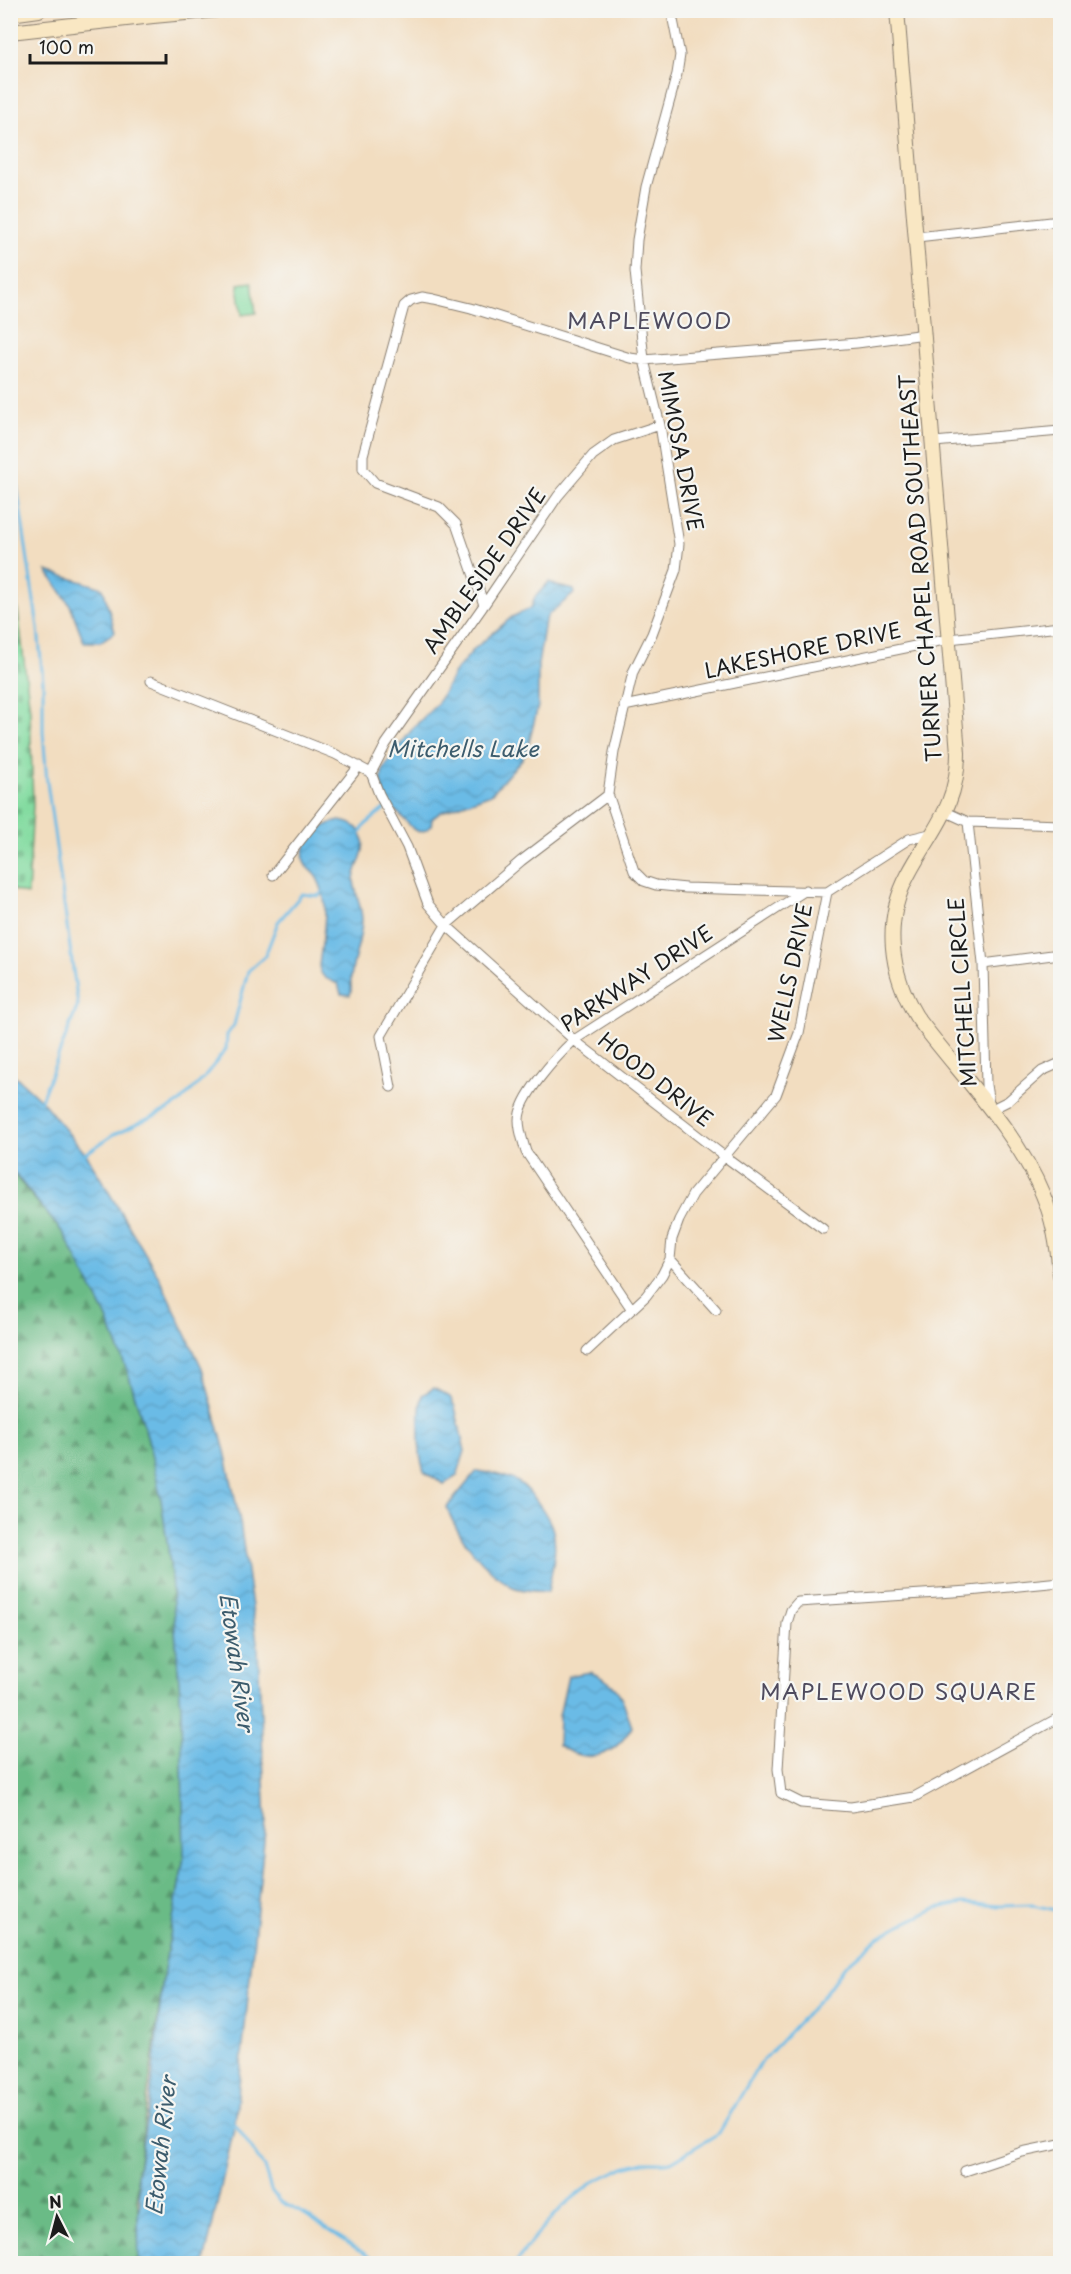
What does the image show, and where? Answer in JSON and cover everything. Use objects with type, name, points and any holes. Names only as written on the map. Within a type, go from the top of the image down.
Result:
[{"type":"street","points":[[10,14],[39,10]]},
{"type":"street","points":[[10,32],[218,10]]},
{"type":"street","name":"MIMOSA DRIVE","points":[[671,10],[680,55],[646,187],[637,240],[636,283],[644,360],[660,425],[679,544],[676,570],[652,634],[633,672],[614,752],[608,795],[634,871],[644,881],[656,885],[686,888],[827,892]]},
{"type":"street","name":"TURNER CHAPEL ROAD SOUTHEAST","points":[[897,10],[934,442],[958,766],[954,790],[946,812],[909,873],[897,901],[892,935],[896,972],[903,993],[916,1016],[1022,1153],[1043,1194],[1053,1225],[1060,1275]]},
{"type":"street","points":[[917,237],[1060,221]]},
{"type":"street","points":[[484,605],[456,524],[438,507],[375,483],[363,469],[363,455],[404,306],[411,300],[422,297],[471,308],[630,358],[644,360],[856,343],[925,334]]},
{"type":"street","name":"AMBLESIDE DRIVE","points":[[371,773],[386,744],[558,496],[593,455],[614,440],[660,425]]},
{"type":"street","points":[[934,442],[1060,431]]},
{"type":"street","name":"LAKESHORE DRIVE","points":[[624,706],[949,639],[1060,627]]},
{"type":"street","points":[[151,681],[335,754],[371,773],[379,794],[406,846],[428,904],[446,925]]},
{"type":"street","points":[[273,874],[358,766]]},
{"type":"street","points":[[391,1087],[381,1036],[446,925],[521,861],[608,795]]},
{"type":"street","points":[[946,812],[968,822],[1060,825]]},
{"type":"street","name":"MITCHELL CIRCLE","points":[[968,822],[983,964],[986,1085],[990,1110],[1008,1101],[1042,1071],[1060,1063]]},
{"type":"street","points":[[827,892],[909,839],[934,833]]},
{"type":"street","name":"PARKWAY DRIVE","points":[[631,1308],[526,1152],[520,1132],[519,1118],[524,1103],[562,1051],[574,1040],[806,890]]},
{"type":"street","name":"WELLS DRIVE","points":[[587,1351],[646,1296],[662,1275],[670,1259],[672,1239],[693,1194],[776,1095],[800,1033],[827,892]]},
{"type":"street","name":"HOOD DRIVE","points":[[446,925],[574,1040],[823,1229]]},
{"type":"street","points":[[983,964],[1060,954]]},
{"type":"street","points":[[670,1259],[716,1310]]},
{"type":"street","points":[[1060,1582],[969,1591],[798,1602],[790,1610],[787,1623],[778,1769],[781,1793],[801,1803],[851,1807],[914,1797],[1060,1717]]},
{"type":"street","points":[[965,2170],[1022,2152],[1060,2144]]},
{"type":"green space","points":[[252,282],[256,313],[242,315],[238,284]]},
{"type":"green space","points":[[10,527],[14,545],[16,594],[30,710],[33,805],[28,895],[11,889]]},
{"type":"green space","points":[[10,1170],[64,1234],[106,1316],[128,1373],[148,1439],[161,1499],[170,1563],[181,1708],[184,1857],[164,1970],[137,2176],[139,2263],[11,2263]]},
{"type":"water","points":[[47,571],[103,588],[115,632],[100,642],[84,642],[70,605]]},
{"type":"water","name":"Mitchells Lake","points":[[549,582],[574,590],[575,593],[549,614],[545,621],[538,665],[538,706],[528,747],[522,759],[491,794],[441,812],[432,819],[431,826],[426,830],[419,832],[413,829],[390,804],[383,792],[381,779],[383,769],[413,728],[437,704],[454,673],[474,649],[512,617],[531,608],[535,597]]},
{"type":"water","points":[[339,821],[357,828],[364,844],[354,879],[362,919],[350,995],[341,994],[338,984],[325,978],[321,973],[319,966],[325,905],[318,880],[306,866],[303,856],[308,842],[319,830]]},
{"type":"water","name":"Etowah River","points":[[10,1071],[41,1100],[88,1157],[158,1275],[202,1368],[225,1451],[240,1522],[258,1649],[266,1821],[235,2124],[204,2263],[139,2263],[138,2214],[140,2202],[137,2176],[150,2098],[164,1970],[184,1857],[181,1708],[170,1563],[161,1499],[148,1439],[128,1373],[106,1316],[64,1234],[11,1169]]},
{"type":"water","points":[[434,1388],[450,1397],[455,1407],[465,1451],[457,1476],[444,1484],[424,1472],[419,1444],[422,1395]]},
{"type":"water","points":[[477,1471],[503,1476],[518,1482],[534,1497],[544,1511],[553,1531],[555,1546],[548,1592],[524,1590],[511,1586],[491,1571],[464,1541],[447,1507]]},
{"type":"water","points":[[590,1672],[609,1682],[619,1693],[632,1727],[617,1745],[599,1755],[589,1756],[579,1755],[558,1745],[559,1716],[568,1676]]},
{"type":"waterway","points":[[10,452],[38,628],[43,682],[43,732],[47,782],[78,1005],[41,1100]]},
{"type":"waterway","points":[[360,833],[365,825],[390,804]]},
{"type":"waterway","points":[[83,1154],[113,1135],[169,1109],[180,1102],[204,1078],[226,1049],[227,1035],[234,1025],[248,971],[265,956],[278,922],[302,894],[319,896],[322,892]]},
{"type":"waterway","points":[[515,2264],[532,2240],[563,2206],[593,2182],[624,2167],[644,2162],[671,2162],[719,2133],[759,2065],[822,1997],[843,1968],[874,1941],[936,1908],[963,1903],[999,1906],[1033,1905],[1060,1911]]},
{"type":"waterway","points":[[233,2125],[235,2124],[264,2167],[271,2190],[279,2201],[306,2215],[380,2264]]},
{"type":"waterway","points":[[404,2264],[434,2259],[437,2264]]},
{"type":"district","name":"MAPLEWOOD","points":[[650,321]]},
{"type":"district","name":"MAPLEWOOD SQUARE","points":[[899,1692]]}]
